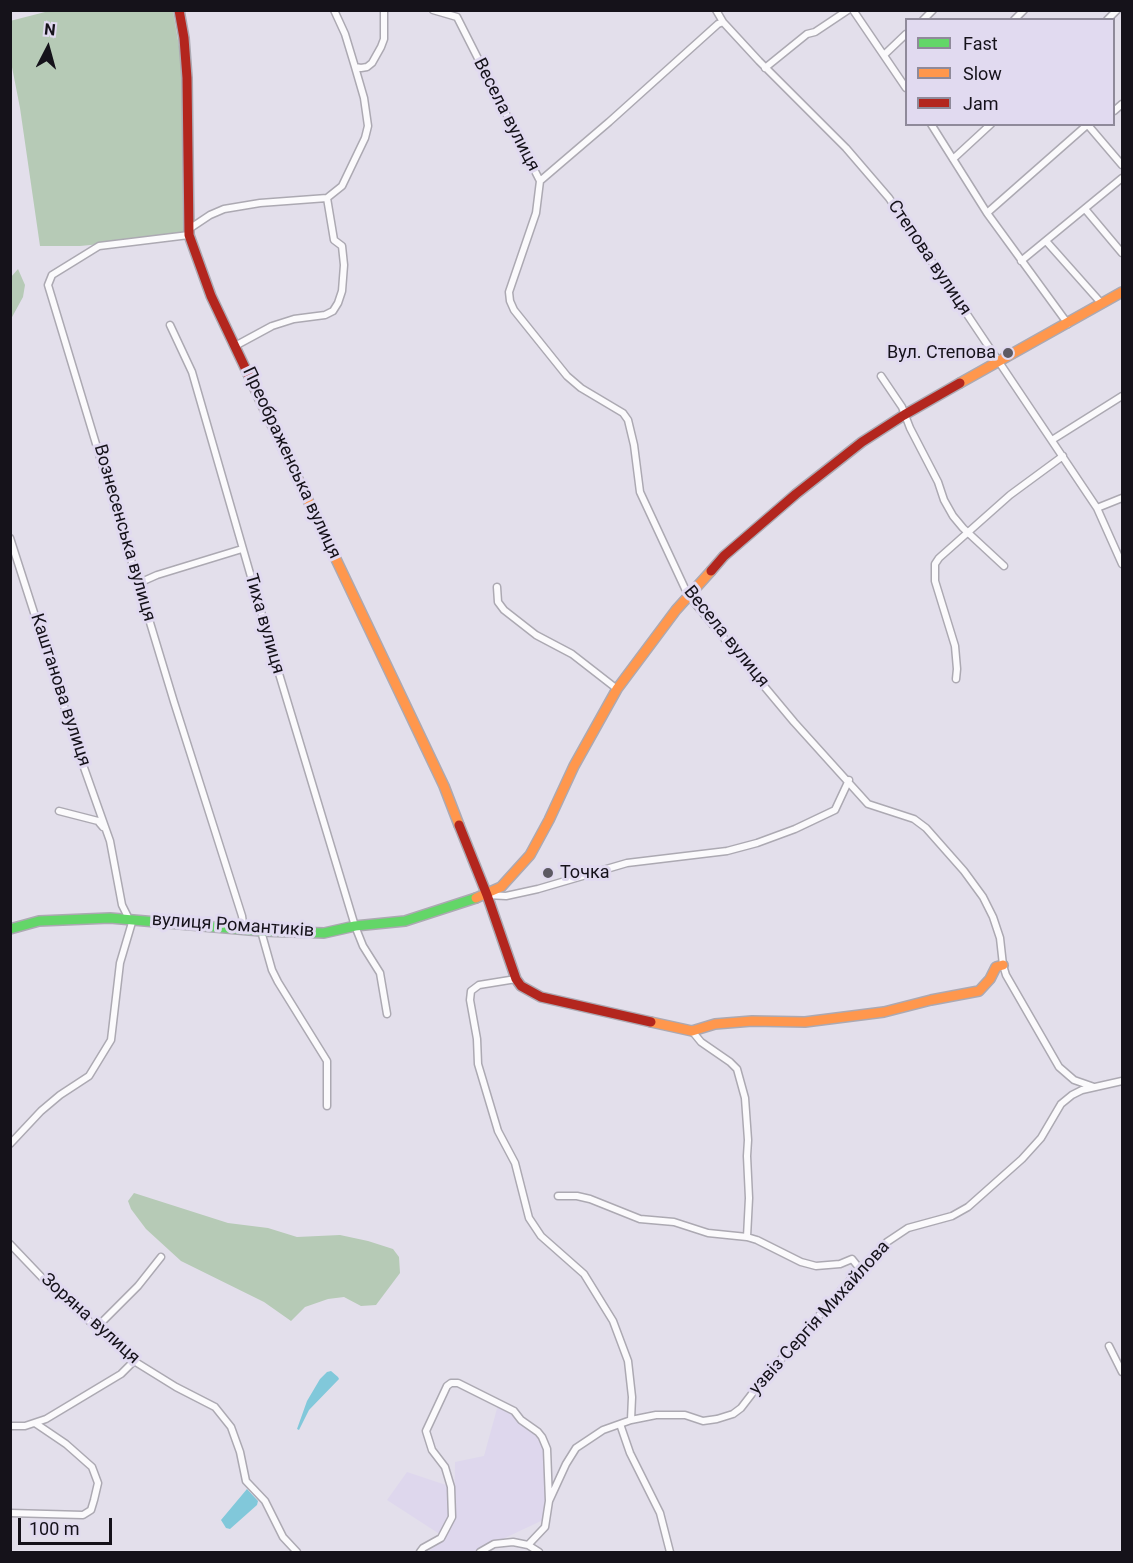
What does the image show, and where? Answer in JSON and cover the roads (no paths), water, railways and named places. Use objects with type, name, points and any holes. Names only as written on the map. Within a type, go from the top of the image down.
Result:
[{"type":"street","name":"Преображенська вулиця","points":[[179,10],[187,78],[189,232],[211,296],[444,786],[487,895],[516,979]]},
{"type":"street","points":[[189,232],[210,215],[224,209],[260,203],[327,198],[342,186],[368,126],[364,98],[355,67],[345,34],[334,10]]},
{"type":"street","points":[[355,67],[367,67],[372,63],[381,47],[385,32],[384,10]]},
{"type":"street","name":"Весела вулиця","points":[[433,10],[457,17],[540,181],[536,213],[509,292],[510,301],[514,310],[567,376],[581,388],[623,413],[628,420],[634,445],[640,492],[688,595],[794,722],[849,780],[868,804],[904,814],[926,828],[964,871],[983,897],[993,917],[1000,938],[1006,975],[1059,1067],[1074,1080],[1094,1087]]},
{"type":"street","name":"Степова вулиця","points":[[716,10],[723,22],[765,68],[846,147],[889,198],[1097,508],[1122,564]]},
{"type":"street","points":[[765,68],[807,34],[815,32],[851,10],[905,86]]},
{"type":"street","points":[[540,181],[723,22]]},
{"type":"street","points":[[884,55],[905,35]]},
{"type":"street","points":[[932,126],[987,213],[1068,324]]},
{"type":"street","points":[[953,159],[989,126]]},
{"type":"street","points":[[987,213],[1090,126],[1122,165]]},
{"type":"street","points":[[1021,261],[1122,178]]},
{"type":"street","points":[[235,346],[272,326],[294,319],[325,315],[333,311],[338,303],[342,291],[344,265],[342,246],[334,240],[327,198]]},
{"type":"street","points":[[1085,209],[1122,253]]},
{"type":"street","name":"Вознесенська вулиця","points":[[189,232],[99,246],[52,275],[48,285],[242,916],[244,930]]},
{"type":"street","points":[[1046,241],[1102,304]]},
{"type":"street","points":[[487,895],[501,886],[530,855],[574,766],[617,689],[688,595],[724,556],[844,455],[904,415],[1122,292]]},
{"type":"street","name":"Тиха вулиця","points":[[170,325],[192,372],[242,549],[355,926],[363,946],[380,973],[387,1014]]},
{"type":"street","points":[[881,376],[902,407],[938,482],[944,500],[967,532],[1004,566]]},
{"type":"street","points":[[1053,440],[1122,396]]},
{"type":"street","points":[[956,679],[955,646],[933,572],[939,558],[1010,495],[1063,456]]},
{"type":"street","points":[[1097,508],[1122,498]]},
{"type":"street","name":"Каштанова вулиця","points":[[10,538],[110,841],[122,905],[131,919]]},
{"type":"street","points":[[139,583],[156,574],[242,549]]},
{"type":"street","points":[[497,587],[498,602],[504,610],[536,634],[572,654],[617,689]]},
{"type":"street","points":[[487,895],[506,896],[627,864],[718,852],[758,843],[835,810],[849,780]]},
{"type":"street","points":[[58,811],[98,821],[105,829]]},
{"type":"street","name":"вулиця Романтиків","points":[[10,929],[39,921],[60,919],[131,919],[244,930],[324,933],[355,926],[405,921],[487,895]]},
{"type":"street","points":[[10,1144],[41,1111],[89,1076],[107,1048],[114,1025],[120,963],[131,919]]},
{"type":"street","points":[[261,931],[272,970],[278,982],[327,1061],[327,1106]]},
{"type":"street","points":[[631,1420],[632,1397],[628,1361],[613,1321],[584,1274],[541,1236],[529,1218],[515,1163],[498,1131],[478,1064],[477,1038],[470,1000],[471,991],[479,986],[516,979],[529,992],[541,997],[692,1031],[715,1024],[753,1021],[806,1022],[884,1012],[979,991],[990,979],[996,967],[1003,965]]},
{"type":"street","points":[[692,1031],[701,1042],[730,1062],[737,1070],[742,1089],[748,1140],[747,1237]]},
{"type":"street","points":[[1072,1095],[1076,1085],[1074,1080]]},
{"type":"street","name":"узвіз Сергія Михайлова","points":[[549,1501],[576,1448],[603,1430],[631,1420],[656,1415],[685,1415],[703,1421],[733,1414],[741,1408],[860,1269],[897,1234],[908,1228],[960,1213],[1027,1155],[1041,1138],[1061,1104],[1072,1095],[1082,1090],[1122,1081]]},
{"type":"street","points":[[558,1196],[590,1199],[640,1219],[674,1222],[708,1233],[747,1237],[801,1262],[829,1266],[852,1259],[860,1269]]},
{"type":"street","name":"Зоряна вулиця","points":[[10,1244],[51,1287],[134,1361],[176,1387],[208,1402],[221,1412],[231,1427],[240,1452],[246,1481],[265,1501],[283,1537],[297,1552]]},
{"type":"street","points":[[97,1328],[138,1286],[161,1257]]},
{"type":"street","points":[[1109,1346],[1122,1372]]},
{"type":"street","points":[[10,1426],[25,1426],[46,1419],[121,1374],[134,1361]]},
{"type":"street","points":[[420,1552],[441,1538],[452,1517],[452,1487],[445,1467],[432,1450],[426,1431],[447,1386],[451,1383],[458,1383],[514,1411],[521,1420],[538,1432],[547,1449],[549,1501],[544,1527],[528,1545]]},
{"type":"street","points":[[10,1513],[83,1515],[91,1510],[98,1489],[96,1474],[86,1461],[35,1423]]},
{"type":"street","points":[[620,1424],[630,1453],[660,1513],[670,1552]]},
{"type":"street","points":[[480,1552],[502,1542],[528,1545],[539,1552]]},
{"type":"water","points":[[331,1371],[339,1379],[309,1410],[299,1430],[297,1429],[307,1401],[320,1379]]},
{"type":"water","points":[[247,1489],[258,1501],[257,1505],[230,1529],[226,1528],[221,1520]]},
{"type":"place","name":"Вул. Степова","points":[[1008,353]]},
{"type":"place","name":"Точка","points":[[548,873]]}]
